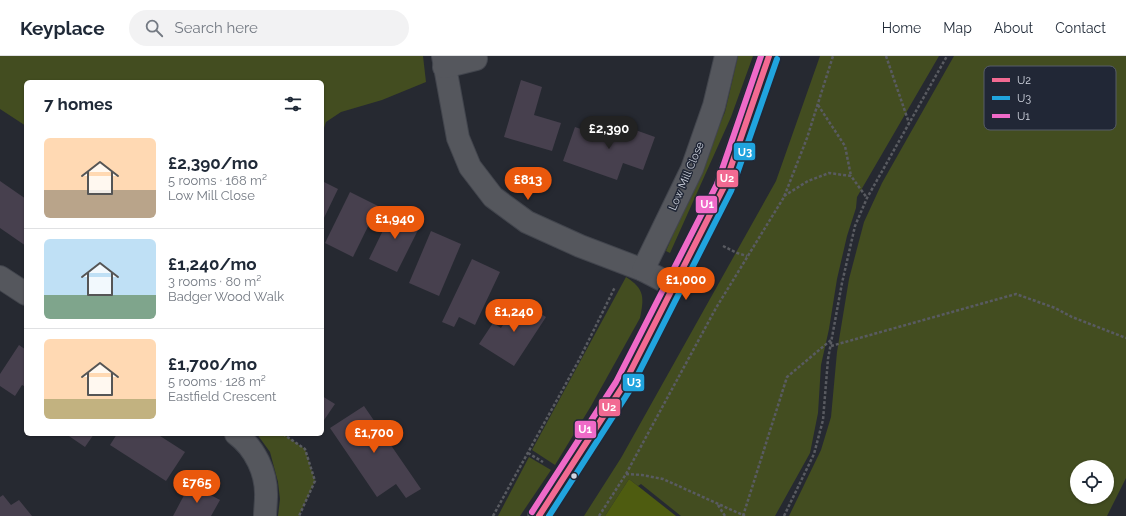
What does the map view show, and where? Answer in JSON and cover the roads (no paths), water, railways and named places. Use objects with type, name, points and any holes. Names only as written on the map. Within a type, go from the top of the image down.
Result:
[{"type":"street","name":"Low Mill Close","points":[[634,267],[692,169],[714,106],[726,56]]},
{"type":"street","points":[[539,516],[623,386],[724,187],[769,56]]},
{"type":"street","points":[[476,60],[444,61],[458,138],[470,167],[493,197],[527,222],[580,246],[634,267],[674,286]]},
{"type":"street","points":[[0,277],[24,293]]},
{"type":"street","points":[[239,436],[255,453],[263,474],[266,496],[265,516]]}]
